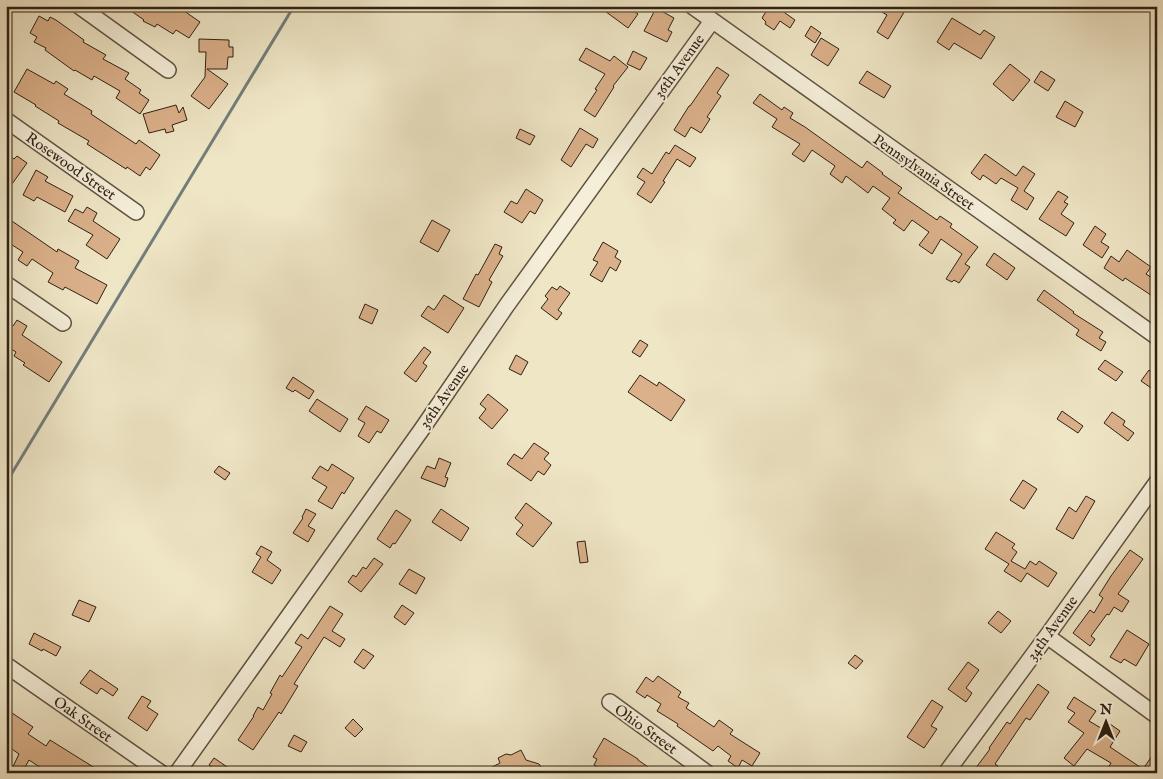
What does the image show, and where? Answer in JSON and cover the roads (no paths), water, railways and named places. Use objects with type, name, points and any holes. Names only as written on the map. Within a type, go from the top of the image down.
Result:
[{"type":"street","points":[[79,6],[168,70]]},
{"type":"street","name":"Pennsylvania Street","points":[[692,6],[1157,337]]},
{"type":"street","name":"36th Avenue","points":[[178,773],[507,305],[712,20]]},
{"type":"street","name":"Rosewood Street","points":[[6,120],[136,212]]},
{"type":"street","points":[[6,284],[62,323]]},
{"type":"street","name":"34th Avenue","points":[[946,773],[1157,482]]},
{"type":"street","points":[[1047,636],[1157,716]]},
{"type":"street","name":"Oak Street","points":[[6,665],[160,773]]},
{"type":"street","name":"Ohio Street","points":[[610,702],[707,773]]},
{"type":"waterway","points":[[6,483],[294,6]]}]
